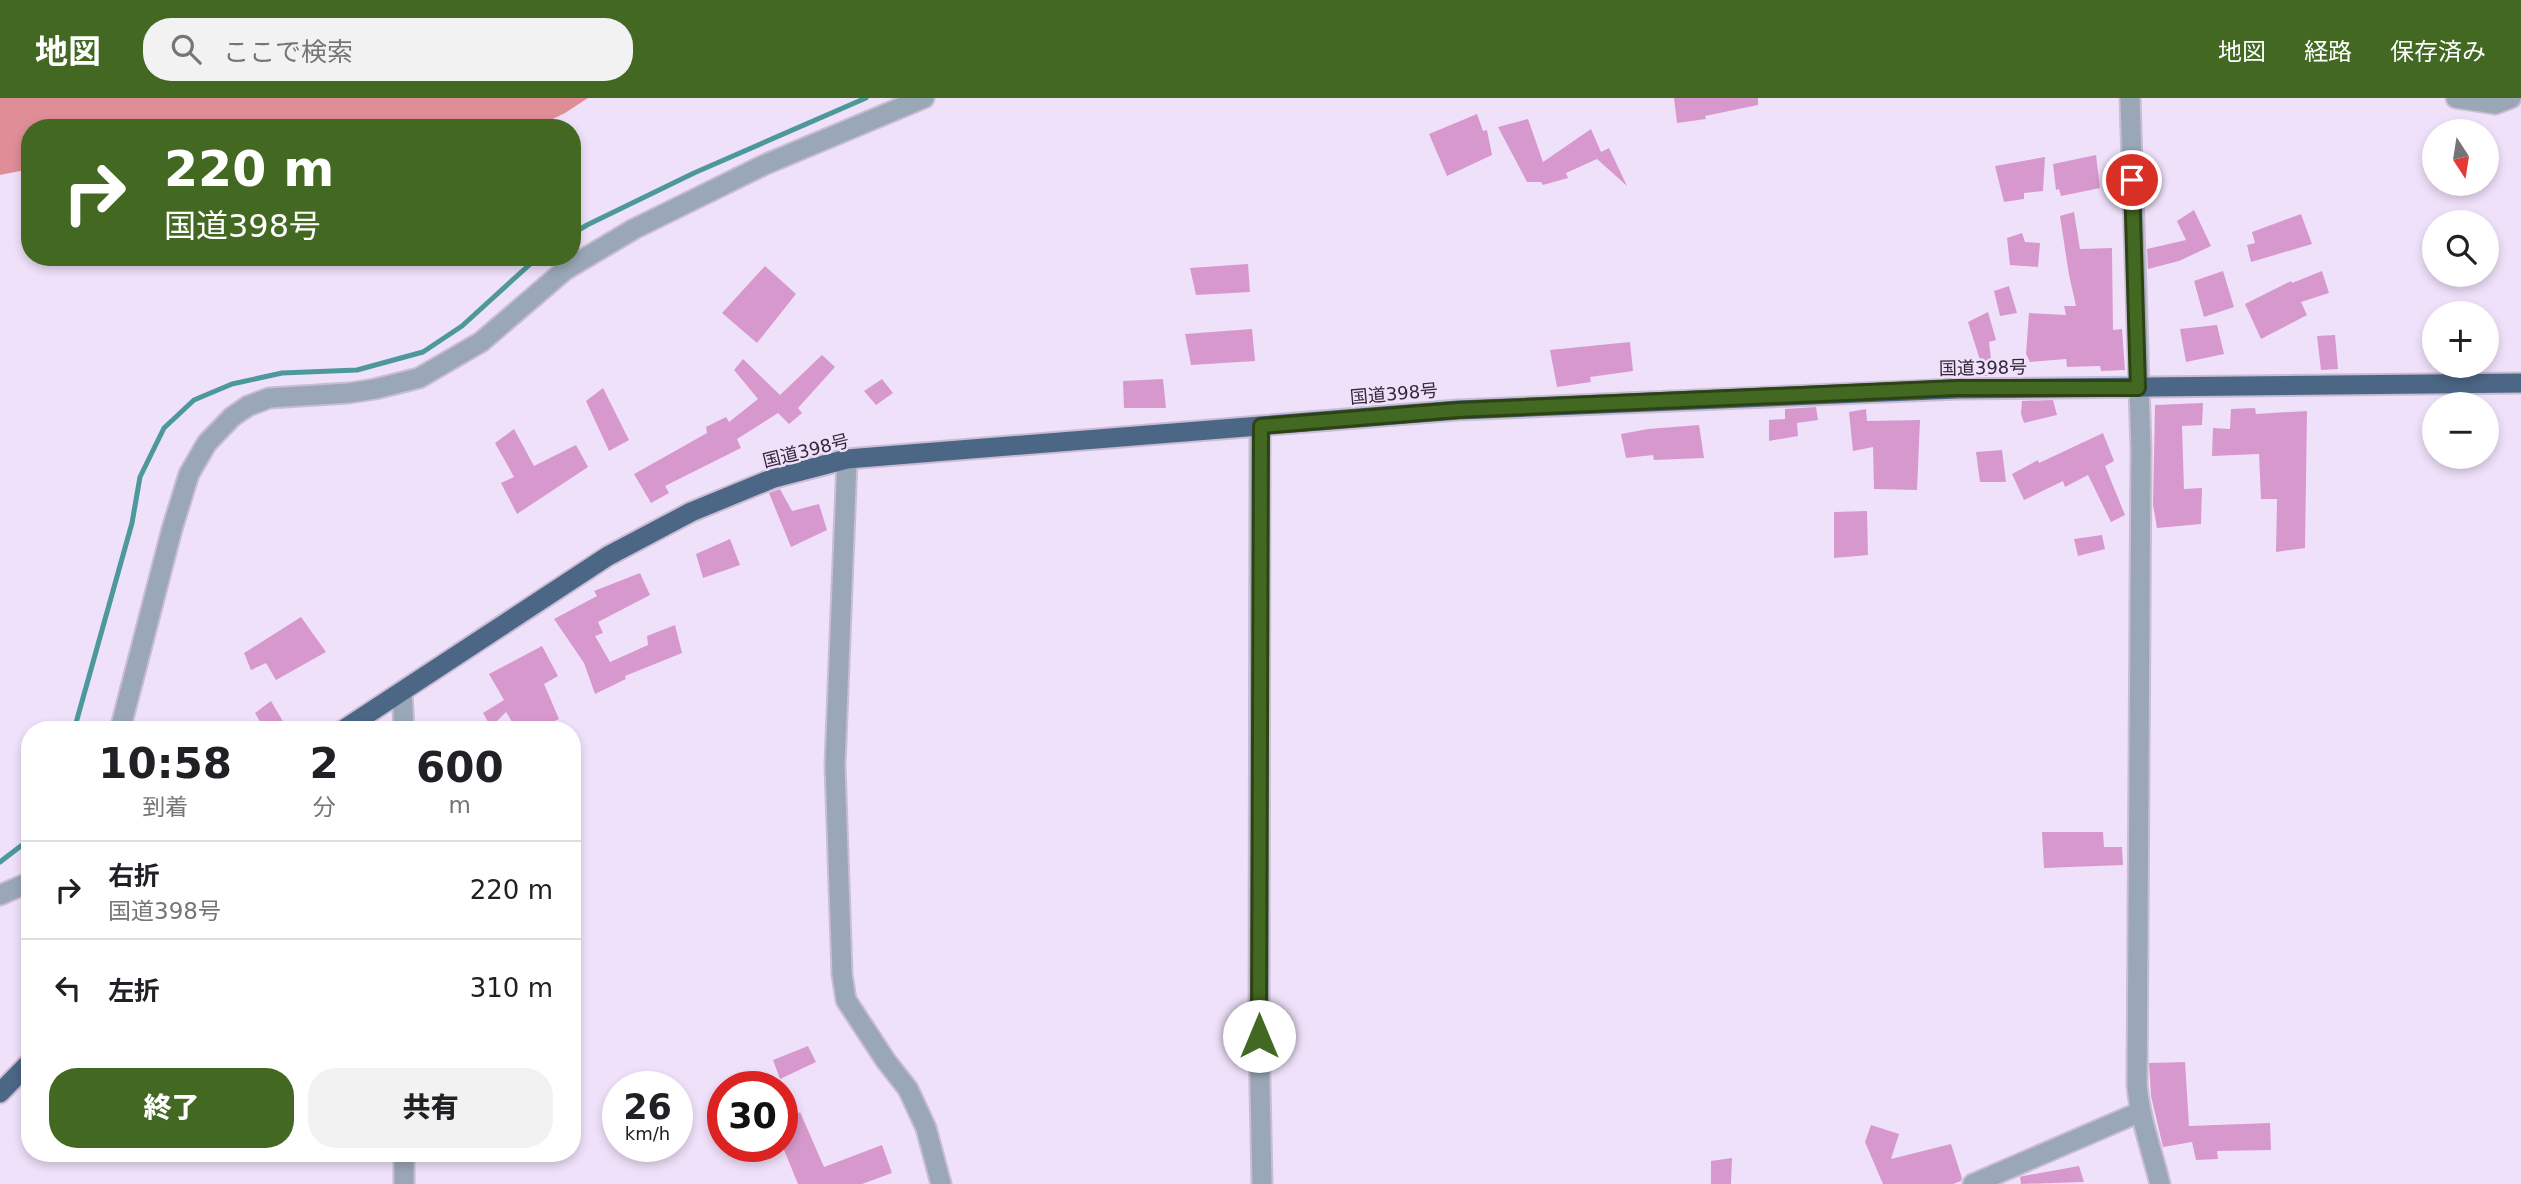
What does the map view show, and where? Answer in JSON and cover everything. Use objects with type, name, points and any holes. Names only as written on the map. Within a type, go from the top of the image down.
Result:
[{"type":"highway","name":"国道398号","points":[[358,721],[608,556],[691,512],[774,478],[847,459],[1458,410],[1957,388],[2521,383]]},
{"type":"highway","points":[[0,1093],[21,1071]]},
{"type":"street","points":[[581,260],[634,229],[764,165],[924,98]]},
{"type":"street","points":[[2130,98],[2141,449],[2137,1085],[2140,1112],[2160,1184]]},
{"type":"street","points":[[2456,98],[2495,104],[2511,98]]},
{"type":"street","points":[[122,721],[189,474],[207,443],[232,417],[248,406],[269,398],[349,393],[419,378],[481,342],[572,266]]},
{"type":"street","points":[[1261,426],[1259,1036],[1262,1184]]},
{"type":"street","points":[[847,459],[835,765],[842,974],[846,1000],[908,1089],[926,1128],[941,1184]]},
{"type":"street","points":[[402,692],[404,721]]},
{"type":"street","points":[[0,895],[21,886]]},
{"type":"street","points":[[1973,1184],[2140,1112]]},
{"type":"street","points":[[404,1162],[404,1184]]},
{"type":"shaded area","points":[[0,98],[588,98],[553,119],[21,119],[21,171],[0,175]]},
{"type":"building","points":[[1674,98],[1758,98],[1758,105],[1705,116],[1706,119],[1677,123]]},
{"type":"building","points":[[1477,114],[1483,131],[1487,130],[1492,155],[1447,176],[1429,134]]},
{"type":"building","points":[[1528,119],[1543,162],[1591,129],[1601,152],[1609,148],[1627,186],[1597,159],[1566,173],[1568,178],[1543,185],[1541,182],[1527,182],[1498,127]]},
{"type":"building","points":[[2096,155],[2100,188],[2061,196],[2059,189],[2056,190],[2053,164]]},
{"type":"building","points":[[2045,157],[2043,191],[2024,193],[2024,199],[2004,202],[1995,166]]},
{"type":"building","points":[[2194,210],[2211,246],[2179,261],[2148,269],[2147,249],[2186,240],[2177,221]]},
{"type":"building","points":[[2074,212],[2080,249],[2112,248],[2113,330],[2122,329],[2125,370],[2101,371],[2100,366],[2067,367],[2066,359],[2030,362],[2026,354],[2029,313],[2066,315],[2064,306],[2076,306],[2060,216]]},
{"type":"building","points":[[2301,214],[2312,244],[2251,262],[2247,245],[2255,243],[2252,232]]},
{"type":"building","points":[[2022,233],[2025,242],[2040,243],[2038,267],[2010,265],[2007,238]]},
{"type":"building","points":[[1248,264],[1250,292],[1196,295],[1190,268]]},
{"type":"building","points":[[765,266],[796,294],[757,343],[722,313]]},
{"type":"building","points":[[2223,271],[2234,307],[2204,317],[2194,281]]},
{"type":"building","points":[[2322,271],[2329,293],[2301,302],[2307,315],[2261,339],[2245,304],[2291,281],[2292,283]]},
{"type":"building","points":[[2009,286],[2017,313],[2000,316],[1994,291]]},
{"type":"building","points":[[1988,312],[1996,340],[1989,342],[1993,376],[1985,376],[1968,322]]},
{"type":"building","points":[[2217,325],[2224,354],[2186,362],[2180,329]]},
{"type":"building","points":[[1252,329],[1255,361],[1191,365],[1185,334]]},
{"type":"building","points":[[2335,335],[2338,369],[2321,370],[2317,336]]},
{"type":"building","points":[[1630,342],[1633,371],[1590,377],[1591,382],[1557,387],[1550,350]]},
{"type":"building","points":[[822,355],[835,367],[798,408],[802,413],[789,424],[778,413],[737,439],[741,448],[665,486],[669,493],[651,503],[634,474],[707,433],[706,427],[726,417],[729,422],[758,399],[734,370],[743,359],[780,395]]},
{"type":"building","points":[[882,379],[893,393],[876,405],[864,391]]},
{"type":"building","points":[[1163,379],[1166,408],[1124,408],[1123,381]]},
{"type":"building","points":[[603,388],[629,440],[609,451],[586,401]]},
{"type":"building","points":[[2053,400],[2057,415],[2024,423],[2021,414],[2022,401]]},
{"type":"building","points":[[2203,403],[2202,425],[2182,426],[2184,489],[2202,488],[2201,524],[2157,528],[2153,505],[2155,405]]},
{"type":"building","points":[[1816,407],[1818,420],[1797,423],[1798,436],[1769,441],[1769,420],[1785,419],[1785,409]]},
{"type":"building","points":[[2255,408],[2256,414],[2307,411],[2305,548],[2276,552],[2277,499],[2261,499],[2259,454],[2212,456],[2213,428],[2230,429],[2231,409]]},
{"type":"building","points":[[1866,409],[1867,421],[1920,420],[1917,490],[1874,489],[1873,447],[1853,451],[1849,412]]},
{"type":"building","points":[[1699,425],[1704,458],[1654,460],[1653,455],[1626,458],[1621,434]]},
{"type":"building","points":[[514,429],[534,466],[576,445],[588,467],[517,514],[501,483],[514,477],[495,443]]},
{"type":"building","points":[[2103,433],[2114,461],[2105,466],[2125,515],[2111,522],[2088,475],[2065,487],[2063,481],[2024,500],[2012,474]]},
{"type":"building","points":[[2002,450],[2006,482],[1980,482],[1976,452]]},
{"type":"building","points":[[780,489],[792,511],[819,504],[827,530],[791,547],[769,493]]},
{"type":"building","points":[[1867,511],[1868,555],[1834,558],[1834,512]]},
{"type":"building","points":[[2102,535],[2105,549],[2078,556],[2074,539]]},
{"type":"building","points":[[730,539],[740,565],[703,578],[696,554]]},
{"type":"building","points":[[640,573],[650,595],[598,622],[603,633],[595,636],[610,662],[648,645],[647,636],[675,625],[682,653],[625,676],[626,679],[595,694],[584,663],[554,619],[597,596],[594,591]]},
{"type":"building","points":[[301,617],[326,652],[276,680],[266,663],[251,670],[244,653]]},
{"type":"building","points":[[542,646],[558,676],[544,684],[559,719],[512,721],[506,712],[497,721],[488,721],[483,713],[504,700],[489,674]]},
{"type":"building","points":[[271,701],[283,721],[260,721],[255,713]]},
{"type":"building","points":[[2042,832],[2103,832],[2104,847],[2122,847],[2123,865],[2044,868]]},
{"type":"building","points":[[808,1046],[816,1062],[797,1071],[777,1071],[773,1060]]},
{"type":"building","points":[[2185,1062],[2189,1126],[2270,1123],[2271,1150],[2217,1151],[2218,1159],[2196,1160],[2192,1142],[2163,1147],[2151,1096],[2149,1063]]},
{"type":"building","points":[[800,1112],[824,1167],[882,1145],[892,1173],[862,1184],[798,1184],[789,1162],[798,1162]]},
{"type":"building","points":[[1871,1125],[1899,1134],[1891,1159],[1951,1144],[1961,1181],[1953,1184],[1883,1184],[1865,1142]]},
{"type":"building","points":[[1732,1158],[1731,1184],[1711,1184],[1711,1161]]},
{"type":"building","points":[[2079,1166],[2084,1182],[2021,1184],[2020,1177],[2023,1176]]},
{"type":"waterway","points":[[581,229],[694,173],[866,98]]},
{"type":"waterway","points":[[77,721],[132,523],[140,477],[164,428],[194,400],[232,384],[282,373],[357,370],[423,352],[462,326],[528,266]]},
{"type":"waterway","points":[[0,862],[21,846]]},
{"type":"route","points":[[1259,1036],[1261,426],[1458,410],[1957,388],[2138,388],[2132,180]]}]
